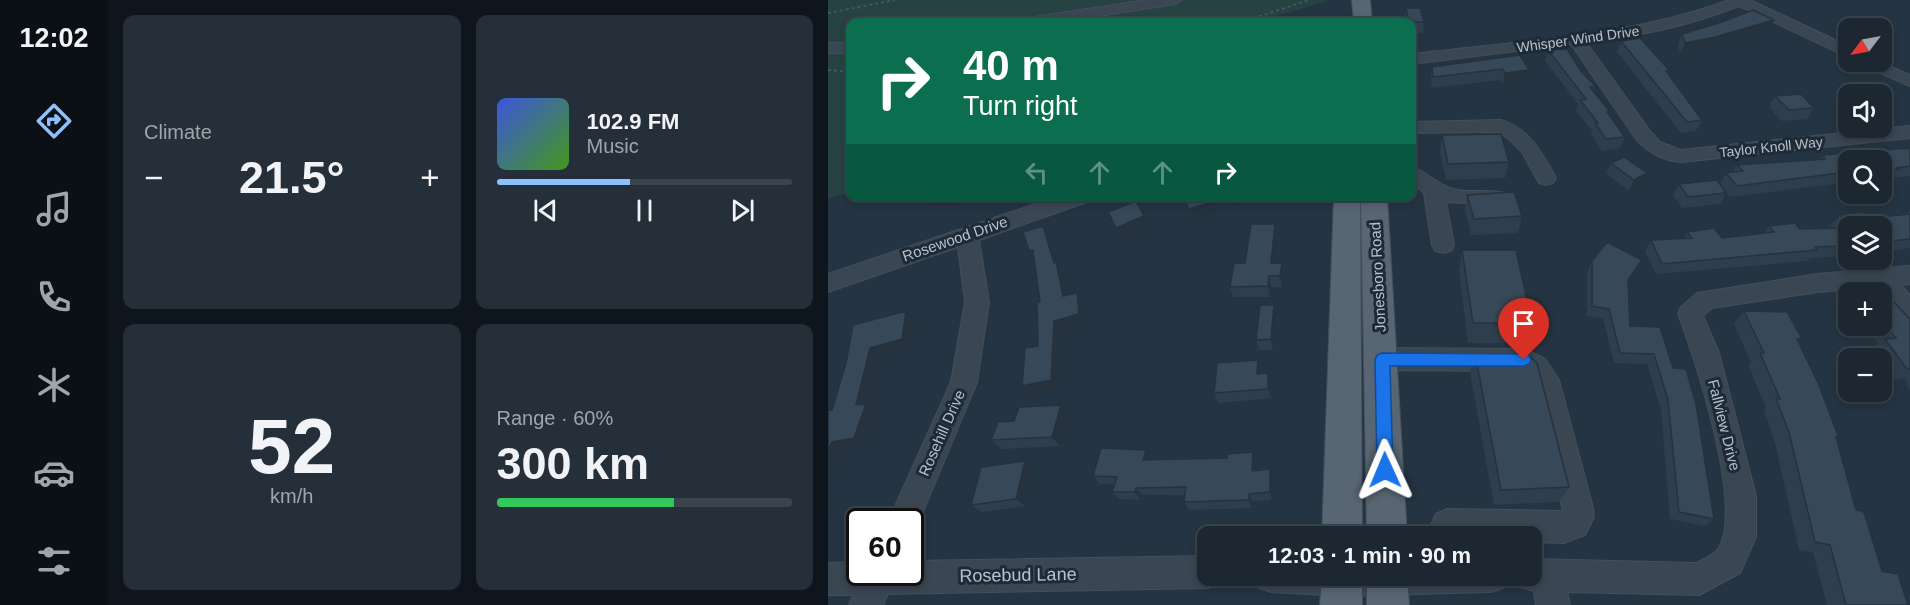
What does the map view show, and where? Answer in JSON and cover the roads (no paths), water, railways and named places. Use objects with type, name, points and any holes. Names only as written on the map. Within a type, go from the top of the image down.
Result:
[{"type":"main road","points":[[1361,0],[1363,18]]},
{"type":"main road","name":"Jonesboro Road","points":[[1342,526],[1347,201]]},
{"type":"main road","name":"Jonesboro Road","points":[[1374,201],[1387,526]]},
{"type":"street","points":[[1060,18],[1175,0]]},
{"type":"street","points":[[1739,1],[1838,47]]},
{"type":"street","name":"Whisper Wind Drive","points":[[1416,59],[1672,25],[1739,1]]},
{"type":"street","name":"Taylor Knoll Way","points":[[1576,39],[1640,131],[1653,146],[1671,155],[1681,156],[1910,132]]},
{"type":"street","points":[[828,48],[846,48]]},
{"type":"street","points":[[1890,72],[1910,81]]},
{"type":"street","points":[[1416,128],[1502,126],[1515,132],[1528,144],[1546,178]]},
{"type":"street","points":[[1416,177],[1434,190],[1454,197],[1509,198]]},
{"type":"street","points":[[1434,190],[1443,245]]},
{"type":"street","name":"Rosewood Drive","points":[[828,283],[1068,201]]},
{"type":"street","name":"Rosehill Drive","points":[[909,508],[964,382],[977,302],[967,234]]},
{"type":"street","name":"Fallview Drive","points":[[1544,585],[1699,579],[1729,562],[1740,537],[1741,496],[1706,353],[1690,314],[1705,300],[1818,283],[1910,275]]},
{"type":"street","points":[[1881,278],[1910,311]]},
{"type":"street","points":[[1382,360],[1524,360],[1536,367],[1546,380],[1579,517],[1574,524],[1564,527],[1447,525]]},
{"type":"street","name":"Rosebud Lane","points":[[924,583],[1197,572]]},
{"type":"street","name":"Rosebud Lane","points":[[828,579],[846,581]]},
{"type":"street","points":[[1341,587],[1388,587]]}]
